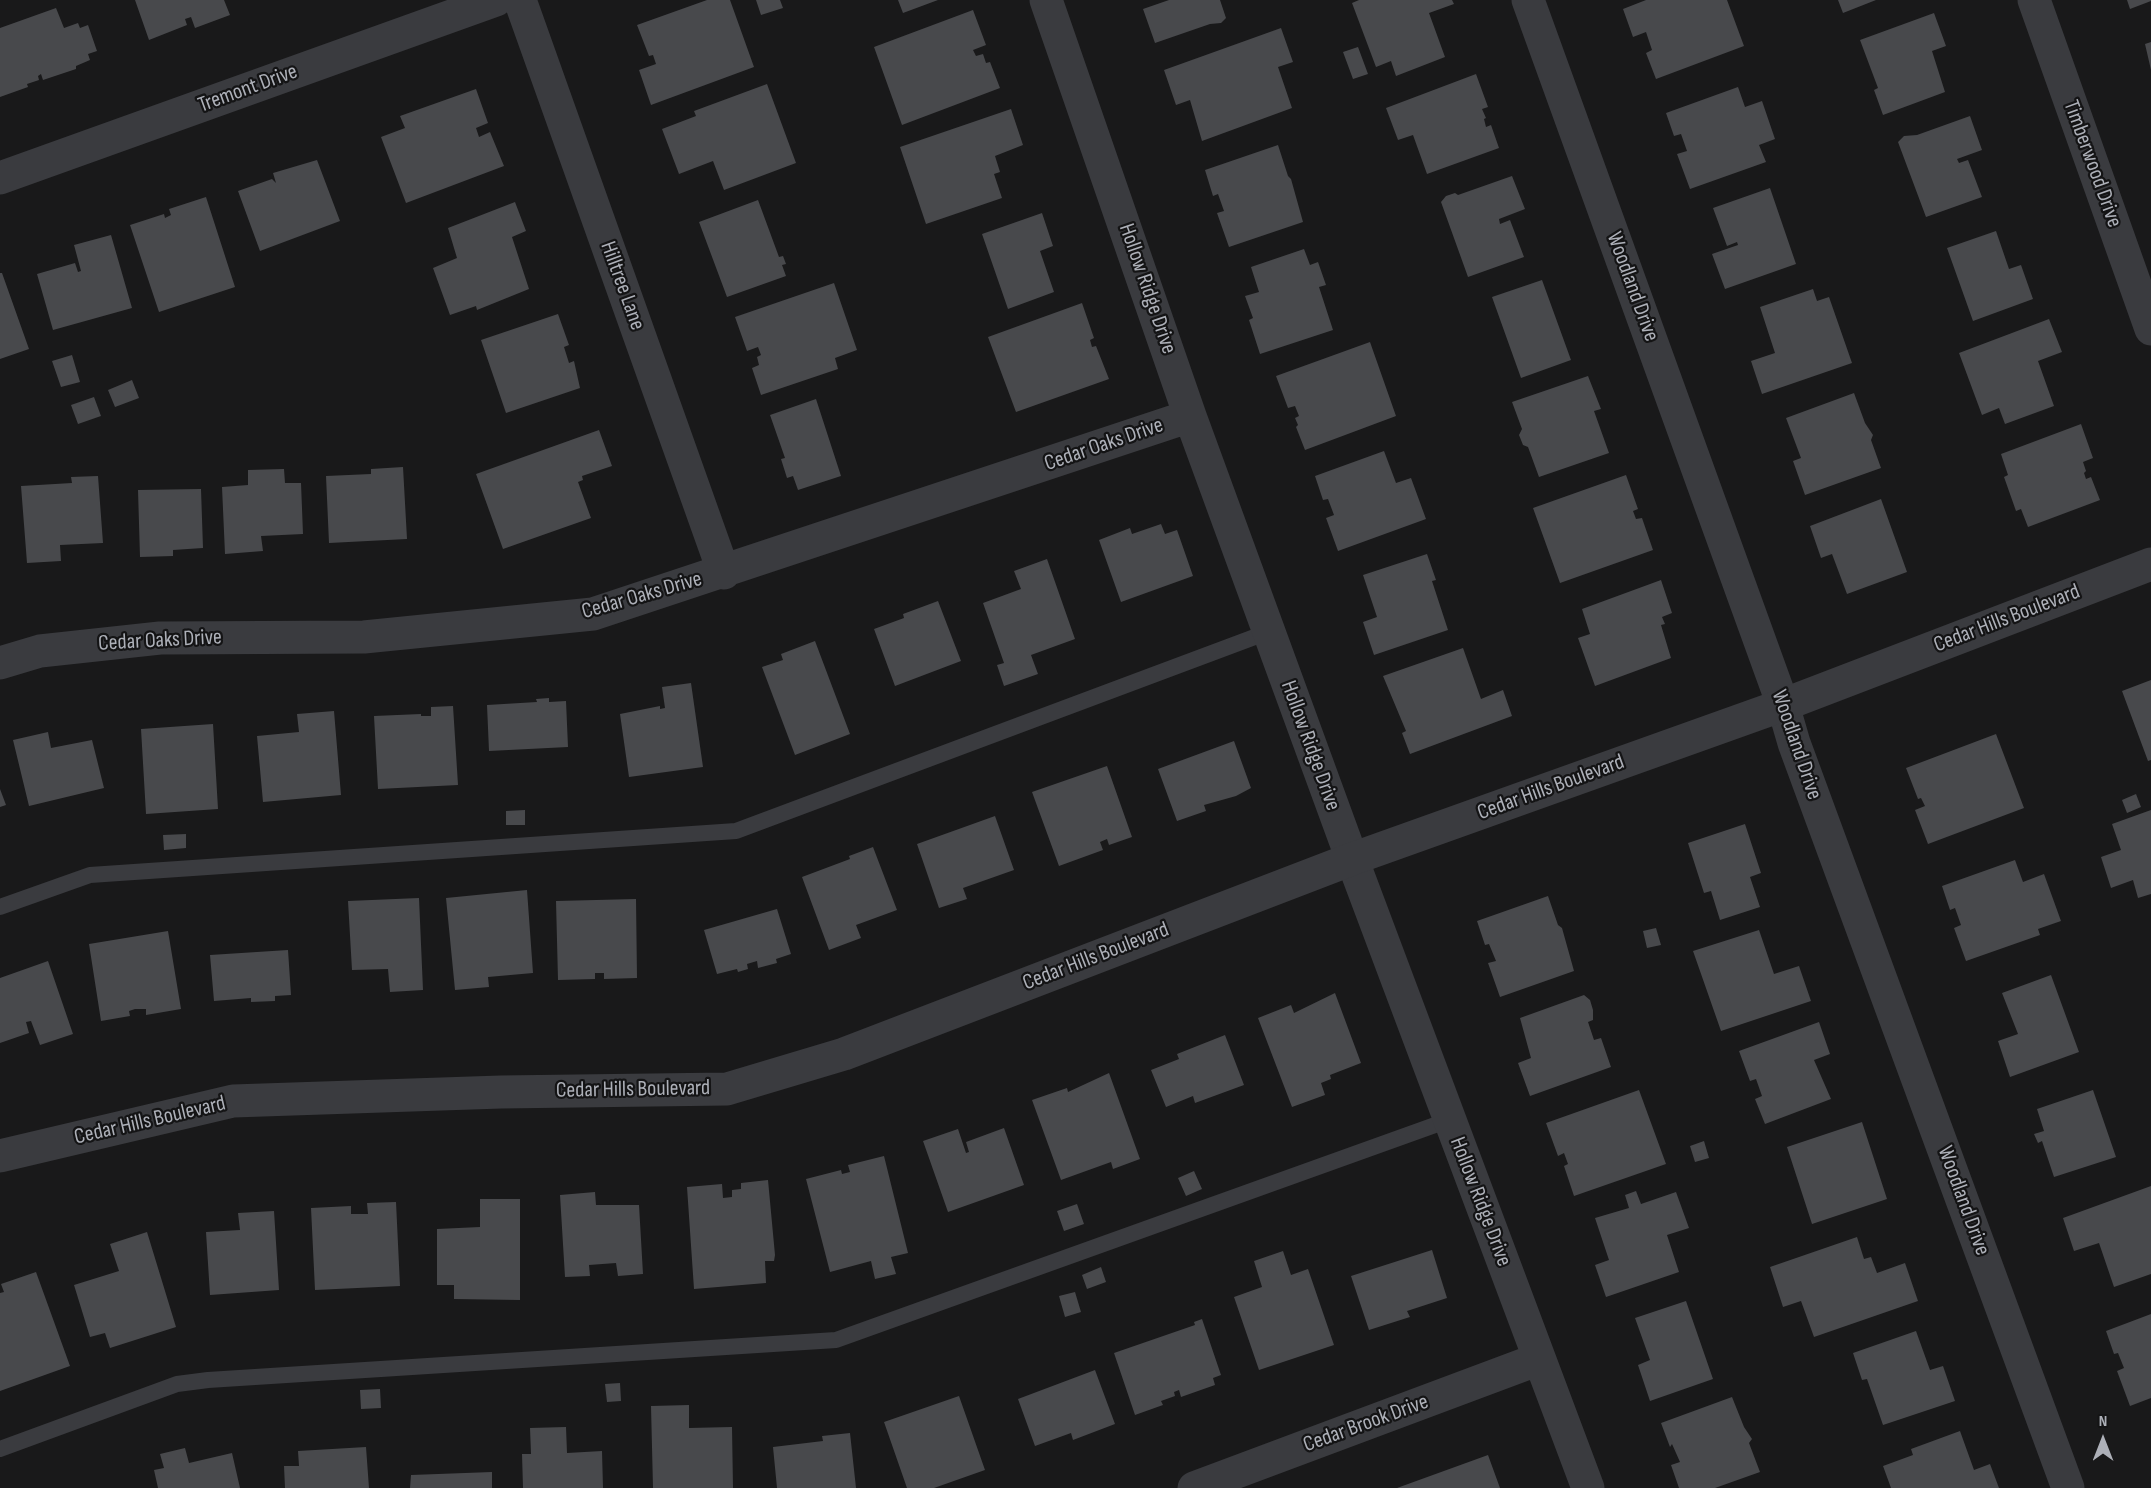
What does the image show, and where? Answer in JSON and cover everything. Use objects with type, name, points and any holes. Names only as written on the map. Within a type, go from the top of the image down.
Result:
[{"type":"street","name":"Tremont Drive","points":[[0,178],[496,0]]},
{"type":"street","name":"Hilltree Lane","points":[[520,0],[724,573]]},
{"type":"street","name":"Hollow Ridge Drive","points":[[1046,0],[1190,416],[1268,632],[1588,1488]]},
{"type":"street","name":"Woodland Drive","points":[[1528,0],[1783,705],[1794,742],[2068,1488]]},
{"type":"street","name":"Timberwood Drive","points":[[2034,0],[2151,329]]},
{"type":"street","name":"Cedar Oaks Drive","points":[[0,663],[40,651],[160,638],[364,637],[593,614],[724,573],[1190,416]]},
{"type":"street","name":"Cedar Hills Boulevard","points":[[0,1156],[233,1101],[727,1089],[844,1054],[1352,859],[1783,705],[2151,564]]},
{"type":"street","name":"Cedar Brook Drive","points":[[1194,1488],[1539,1359]]},
{"type":"lane","points":[[0,907],[90,875],[736,831],[1268,632]]},
{"type":"lane","points":[[0,1449],[177,1384],[208,1380],[836,1340],[1449,1120]]},
{"type":"building","points":[[135,0],[224,0],[230,15],[195,28],[191,17],[185,19],[187,25],[149,40]]},
{"type":"building","points":[[707,0],[730,0],[754,67],[651,105],[639,70],[656,64],[653,55],[649,56],[637,25]]},
{"type":"building","points":[[756,0],[780,0],[783,8],[761,15]]},
{"type":"building","points":[[898,0],[938,0],[903,13]]},
{"type":"building","points":[[1169,0],[1220,0],[1226,18],[1221,23],[1210,24],[1155,43],[1143,9]]},
{"type":"building","points":[[1359,0],[1452,0],[1454,4],[1429,13],[1445,57],[1396,76],[1391,61],[1376,67],[1352,3]]},
{"type":"building","points":[[1646,0],[1727,0],[1744,46],[1656,79],[1646,53],[1652,50],[1646,32],[1633,37],[1623,9]]},
{"type":"building","points":[[1838,0],[1876,0],[1843,13]]},
{"type":"building","points":[[2127,0],[2151,0],[2151,1],[2130,9]]},
{"type":"building","points":[[56,8],[64,28],[78,23],[80,28],[88,25],[97,51],[88,54],[90,60],[76,66],[76,69],[43,80],[41,74],[38,76],[39,80],[27,84],[28,87],[0,97],[0,28]]},
{"type":"building","points":[[973,10],[986,45],[973,50],[976,56],[983,54],[986,63],[990,62],[1000,88],[902,125],[874,47]]},
{"type":"building","points":[[1934,13],[1946,46],[1932,51],[1945,92],[1883,115],[1874,90],[1878,88],[1860,40]]},
{"type":"building","points":[[1281,28],[1293,62],[1278,67],[1292,108],[1202,141],[1190,100],[1176,105],[1164,70]]},
{"type":"building","points":[[2151,42],[2151,70],[2145,44]]},
{"type":"building","points":[[1358,47],[1368,74],[1353,79],[1343,52]]},
{"type":"building","points":[[1476,74],[1488,107],[1482,109],[1486,118],[1484,119],[1486,127],[1491,125],[1499,148],[1427,174],[1413,135],[1398,140],[1386,108]]},
{"type":"building","points":[[767,84],[796,163],[724,190],[713,161],[679,174],[662,129],[696,116],[694,111]]},
{"type":"building","points":[[1738,87],[1745,107],[1762,101],[1775,139],[1759,145],[1766,162],[1690,189],[1677,154],[1687,151],[1681,134],[1674,136],[1666,113]]},
{"type":"building","points":[[476,89],[488,123],[476,128],[479,137],[490,132],[504,166],[406,203],[381,137],[405,128],[400,116]]},
{"type":"building","points":[[1011,109],[1023,145],[995,156],[1000,172],[994,174],[1002,198],[926,224],[900,147]]},
{"type":"building","points":[[1970,116],[1982,150],[1957,159],[1959,163],[1968,160],[1982,197],[1926,217],[1898,142],[1904,136],[1917,135]]},
{"type":"building","points":[[1278,145],[1291,179],[1303,222],[1229,247],[1217,213],[1224,211],[1218,194],[1213,196],[1205,170]]},
{"type":"building","points":[[317,160],[340,221],[260,251],[238,191],[272,179],[276,183],[273,173]]},
{"type":"building","points":[[1512,176],[1525,209],[1499,219],[1500,224],[1510,220],[1524,257],[1468,277],[1441,202],[1446,196],[1455,193],[1458,195]]},
{"type":"building","points":[[1770,188],[1796,264],[1725,289],[1712,254],[1738,245],[1737,242],[1727,246],[1713,208]]},
{"type":"building","points":[[206,197],[235,287],[159,312],[130,225],[164,214],[165,218],[171,215],[169,209]]},
{"type":"building","points":[[758,200],[779,257],[783,256],[786,264],[782,265],[786,276],[727,297],[699,222]]},
{"type":"building","points":[[515,202],[526,231],[512,237],[529,289],[477,310],[476,306],[450,315],[433,268],[457,258],[448,228]]},
{"type":"building","points":[[1042,213],[1053,246],[1040,251],[1054,292],[1008,309],[982,234]]},
{"type":"building","points":[[1996,231],[2009,269],[2021,265],[2033,299],[1973,321],[1947,248]]},
{"type":"building","points":[[111,235],[132,308],[53,330],[37,274],[75,263],[78,272],[81,271],[74,245]]},
{"type":"building","points":[[1304,249],[1310,265],[1318,262],[1326,285],[1319,287],[1333,330],[1260,354],[1249,320],[1253,318],[1245,296],[1259,292],[1251,267]]},
{"type":"building","points":[[0,273],[2,273],[29,349],[0,359]]},
{"type":"building","points":[[1542,280],[1571,360],[1521,378],[1492,297]]},
{"type":"building","points":[[834,283],[857,350],[835,358],[838,369],[761,395],[752,368],[759,365],[757,357],[761,355],[758,347],[747,351],[735,317]]},
{"type":"building","points":[[1813,289],[1817,301],[1829,297],[1852,363],[1762,394],[1751,361],[1775,353],[1760,307]]},
{"type":"building","points":[[1082,303],[1094,338],[1090,340],[1092,347],[1096,346],[1109,379],[1016,412],[988,337]]},
{"type":"building","points":[[558,314],[569,345],[564,347],[569,363],[574,361],[580,388],[506,413],[481,340]]},
{"type":"building","points":[[2049,319],[2062,352],[2038,361],[2054,406],[2005,424],[1999,408],[1982,415],[1959,353]]},
{"type":"building","points":[[1370,342],[1396,416],[1305,450],[1296,427],[1298,425],[1295,418],[1299,416],[1295,406],[1288,408],[1276,376]]},
{"type":"building","points":[[72,355],[80,382],[61,387],[52,361]]},
{"type":"building","points":[[1588,376],[1601,409],[1594,411],[1609,453],[1539,477],[1528,447],[1523,445],[1519,435],[1522,429],[1512,402]]},
{"type":"building","points":[[132,380],[139,398],[115,407],[108,390]]},
{"type":"building","points":[[1854,393],[1865,423],[1873,435],[1871,440],[1881,468],[1805,495],[1793,461],[1801,458],[1786,418]]},
{"type":"building","points":[[94,397],[101,416],[78,424],[71,405]]},
{"type":"building","points":[[816,399],[841,476],[798,490],[793,476],[787,478],[781,459],[785,458],[770,415]]},
{"type":"building","points":[[2081,424],[2093,458],[2083,462],[2086,471],[2084,473],[2086,479],[2091,477],[2100,500],[2028,527],[2021,509],[2016,511],[2004,477],[2008,475],[2001,454]]},
{"type":"building","points":[[599,430],[612,466],[582,476],[583,480],[578,482],[591,518],[503,549],[476,474]]},
{"type":"building","points":[[1384,451],[1396,483],[1411,478],[1426,519],[1338,551],[1326,518],[1334,515],[1328,499],[1323,500],[1315,476]]},
{"type":"building","points":[[403,467],[407,539],[329,543],[326,476],[371,474],[371,469]]},
{"type":"building","points":[[284,469],[285,483],[301,483],[303,534],[261,536],[263,551],[225,554],[222,487],[248,485],[248,470]]},
{"type":"building","points":[[1626,475],[1638,509],[1633,511],[1636,519],[1642,518],[1653,550],[1560,583],[1533,508]]},
{"type":"building","points":[[98,476],[103,543],[60,545],[61,561],[27,563],[21,486],[72,483],[71,477]]},
{"type":"building","points":[[201,489],[203,548],[173,550],[173,556],[140,557],[138,490]]},
{"type":"building","points":[[1881,499],[1907,572],[1847,594],[1832,554],[1821,558],[1810,526]]},
{"type":"building","points":[[1161,524],[1165,534],[1177,530],[1193,576],[1121,602],[1099,540],[1130,528],[1132,534]]},
{"type":"building","points":[[1427,554],[1436,580],[1432,581],[1448,630],[1374,655],[1363,622],[1377,617],[1363,575]]},
{"type":"building","points":[[1047,559],[1075,639],[1031,655],[1038,674],[1004,686],[997,665],[1004,663],[983,603],[1021,589],[1014,571]]},
{"type":"building","points":[[1661,580],[1672,613],[1662,617],[1665,624],[1661,625],[1671,658],[1595,686],[1578,638],[1590,634],[1582,609]]},
{"type":"building","points":[[938,601],[961,661],[895,686],[874,629],[904,618],[903,614]]},
{"type":"building","points":[[815,641],[850,734],[795,755],[762,667],[783,660],[781,654]]},
{"type":"building","points":[[1463,648],[1481,699],[1503,690],[1512,716],[1410,754],[1402,733],[1406,731],[1383,676]]},
{"type":"building","points":[[2151,680],[2151,760],[2148,761],[2122,691]]},
{"type":"building","points":[[691,683],[703,767],[629,777],[620,714],[660,706],[660,709],[665,708],[662,687]]},
{"type":"building","points":[[549,698],[549,702],[566,701],[568,747],[489,751],[487,705],[537,702],[536,699]]},
{"type":"building","points":[[453,706],[458,785],[378,789],[374,716],[421,714],[421,716],[431,716],[431,707]]},
{"type":"building","points":[[334,711],[341,795],[263,802],[257,736],[299,732],[297,714]]},
{"type":"building","points":[[213,724],[218,809],[146,814],[141,729]]},
{"type":"building","points":[[48,732],[51,748],[92,740],[104,788],[29,806],[13,740]]},
{"type":"building","points":[[1996,734],[2024,808],[1928,844],[1915,810],[1925,806],[1921,798],[1918,799],[1906,768]]},
{"type":"building","points":[[1234,741],[1251,788],[1236,796],[1204,805],[1206,811],[1177,821],[1158,769]]},
{"type":"building","points":[[1107,766],[1132,837],[1109,845],[1107,839],[1100,842],[1103,850],[1059,866],[1032,792]]},
{"type":"building","points":[[0,789],[6,805],[0,807]]},
{"type":"building","points":[[2136,794],[2141,807],[2127,813],[2122,800]]},
{"type":"building","points":[[525,810],[525,825],[506,825],[506,811]]},
{"type":"building","points":[[2151,810],[2151,894],[2138,898],[2133,880],[2111,888],[2101,857],[2121,850],[2112,824]]},
{"type":"building","points":[[995,816],[1014,870],[963,888],[967,899],[939,908],[917,844]]},
{"type":"building","points":[[1745,824],[1761,873],[1750,877],[1760,907],[1720,920],[1711,891],[1704,893],[1688,843]]},
{"type":"building","points":[[186,834],[186,848],[164,850],[163,835]]},
{"type":"building","points":[[873,847],[897,910],[856,925],[861,938],[829,950],[802,877],[850,859],[849,856]]},
{"type":"building","points":[[2015,860],[2023,882],[2044,874],[2061,921],[2038,929],[2040,935],[1966,961],[1954,928],[1961,925],[1955,908],[1950,910],[1942,886]]},
{"type":"building","points":[[527,890],[533,973],[488,977],[489,987],[455,990],[446,898]]},
{"type":"building","points":[[1548,896],[1558,925],[1562,928],[1574,971],[1500,997],[1488,963],[1496,961],[1489,944],[1485,945],[1477,921]]},
{"type":"building","points":[[419,898],[423,990],[390,992],[388,969],[352,970],[348,901]]},
{"type":"building","points":[[636,899],[637,978],[604,979],[604,973],[595,973],[595,979],[558,980],[556,901]]},
{"type":"building","points":[[777,909],[791,954],[776,959],[777,963],[758,968],[757,961],[747,964],[748,969],[717,974],[704,930]]},
{"type":"building","points":[[1656,928],[1661,945],[1647,948],[1643,931]]},
{"type":"building","points":[[1759,930],[1774,974],[1799,966],[1811,1001],[1721,1031],[1693,951]]},
{"type":"building","points":[[168,931],[181,1009],[146,1015],[146,1009],[135,1009],[129,1011],[130,1016],[101,1021],[89,944]]},
{"type":"building","points":[[288,950],[291,995],[275,996],[275,1001],[251,1002],[251,998],[214,1001],[210,955]]},
{"type":"building","points":[[48,961],[73,1034],[40,1045],[31,1021],[26,1022],[29,1033],[0,1043],[0,978]]},
{"type":"building","points":[[2051,975],[2079,1052],[2010,1077],[1998,1041],[2018,1034],[2002,993]]},
{"type":"building","points":[[1335,993],[1361,1063],[1330,1075],[1331,1079],[1321,1083],[1325,1095],[1292,1107],[1258,1018],[1291,1005],[1294,1013]]},
{"type":"building","points":[[1584,995],[1590,1000],[1593,1010],[1593,1020],[1588,1022],[1594,1040],[1601,1038],[1611,1067],[1530,1096],[1518,1063],[1531,1058],[1520,1018]]},
{"type":"building","points":[[1819,1022],[1830,1054],[1814,1060],[1831,1099],[1765,1124],[1755,1099],[1762,1096],[1756,1079],[1750,1081],[1739,1051]]},
{"type":"building","points":[[1225,1035],[1244,1085],[1195,1103],[1193,1096],[1166,1107],[1151,1070],[1179,1059],[1177,1054]]},
{"type":"building","points":[[1109,1073],[1140,1159],[1113,1169],[1111,1162],[1061,1180],[1032,1100],[1067,1088],[1068,1092]]},
{"type":"building","points":[[1639,1090],[1666,1164],[1574,1196],[1564,1166],[1568,1164],[1564,1153],[1558,1156],[1546,1123]]},
{"type":"building","points":[[2093,1090],[2116,1157],[2054,1177],[2042,1141],[2038,1143],[2034,1134],[2044,1131],[2037,1109]]},
{"type":"building","points":[[1862,1122],[1887,1199],[1812,1224],[1787,1147]]},
{"type":"building","points":[[1004,1128],[1024,1185],[948,1212],[923,1141],[958,1129],[966,1153],[969,1152],[966,1142]]},
{"type":"building","points":[[1704,1141],[1709,1158],[1695,1162],[1690,1146]]},
{"type":"building","points":[[884,1156],[908,1253],[891,1257],[896,1274],[875,1279],[871,1261],[830,1272],[806,1179],[841,1170],[842,1174],[850,1172],[848,1165]]},
{"type":"building","points":[[1194,1171],[1202,1189],[1186,1196],[1178,1178]]},
{"type":"building","points":[[768,1180],[775,1255],[774,1261],[765,1261],[766,1283],[694,1289],[687,1187],[722,1184],[723,1198],[732,1197],[732,1190],[741,1189],[741,1183]]},
{"type":"building","points":[[2151,1186],[2151,1274],[2114,1287],[2099,1243],[2074,1251],[2063,1218]]},
{"type":"building","points":[[1636,1191],[1641,1204],[1676,1192],[1689,1228],[1667,1235],[1679,1272],[1606,1297],[1595,1265],[1609,1260],[1595,1218],[1629,1208],[1625,1195]]},
{"type":"building","points":[[595,1192],[596,1205],[639,1205],[643,1274],[618,1276],[616,1263],[589,1265],[590,1276],[565,1277],[560,1195]]},
{"type":"building","points":[[480,1199],[520,1199],[520,1300],[454,1299],[454,1285],[437,1285],[437,1229],[480,1227]]},
{"type":"building","points":[[396,1202],[400,1286],[315,1290],[311,1208],[351,1206],[351,1214],[368,1214],[367,1203]]},
{"type":"building","points":[[1077,1204],[1084,1224],[1064,1231],[1057,1211]]},
{"type":"building","points":[[274,1211],[279,1290],[210,1295],[206,1232],[240,1230],[238,1213]]},
{"type":"building","points":[[147,1232],[176,1327],[110,1348],[105,1333],[90,1337],[74,1285],[119,1271],[110,1244]]},
{"type":"building","points":[[1857,1237],[1864,1259],[1871,1257],[1877,1273],[1905,1263],[1918,1301],[1814,1337],[1801,1301],[1783,1307],[1770,1267]]},
{"type":"building","points":[[1432,1250],[1447,1298],[1407,1311],[1410,1317],[1369,1330],[1351,1276]]},
{"type":"building","points":[[1283,1251],[1291,1275],[1308,1269],[1334,1345],[1259,1370],[1234,1297],[1262,1287],[1254,1261]]},
{"type":"building","points":[[1101,1267],[1106,1282],[1087,1289],[1082,1275]]},
{"type":"building","points":[[36,1272],[70,1366],[0,1391],[0,1293],[4,1292],[1,1284]]},
{"type":"building","points":[[1075,1292],[1081,1312],[1065,1317],[1059,1296]]},
{"type":"building","points":[[1686,1301],[1713,1379],[1650,1401],[1638,1365],[1650,1360],[1635,1318]]},
{"type":"building","points":[[2151,1314],[2151,1398],[2130,1406],[2117,1371],[2124,1368],[2118,1353],[2114,1354],[2106,1331]]},
{"type":"building","points":[[1202,1319],[1221,1375],[1213,1378],[1215,1385],[1181,1397],[1179,1390],[1174,1392],[1175,1396],[1161,1401],[1163,1405],[1135,1415],[1114,1353],[1195,1325],[1194,1322]]},
{"type":"building","points":[[1916,1331],[1930,1370],[1943,1366],[1955,1401],[1883,1425],[1867,1379],[1862,1380],[1853,1353]]},
{"type":"building","points":[[1095,1370],[1115,1424],[1073,1440],[1071,1433],[1035,1446],[1018,1399]]},
{"type":"building","points":[[620,1383],[621,1401],[607,1402],[605,1384]]},
{"type":"building","points":[[380,1389],[381,1408],[361,1409],[360,1390]]},
{"type":"building","points":[[959,1396],[985,1470],[934,1488],[907,1488],[884,1422]]},
{"type":"building","points":[[1732,1397],[1744,1427],[1752,1439],[1749,1443],[1760,1472],[1715,1488],[1679,1488],[1671,1465],[1680,1462],[1672,1444],[1670,1447],[1661,1423]]},
{"type":"building","points":[[689,1405],[689,1428],[732,1427],[733,1488],[653,1488],[651,1406]]},
{"type":"building","points":[[566,1427],[567,1453],[602,1451],[603,1488],[523,1488],[522,1454],[531,1454],[530,1428]]},
{"type":"building","points":[[1960,1431],[1974,1470],[1990,1464],[1999,1488],[1891,1488],[1883,1466],[1913,1455],[1911,1449]]},
{"type":"building","points":[[850,1433],[856,1488],[777,1488],[773,1447],[823,1441],[822,1436]]},
{"type":"building","points":[[366,1447],[369,1488],[285,1488],[284,1466],[299,1466],[298,1451]]},
{"type":"building","points":[[185,1448],[189,1463],[232,1453],[240,1488],[158,1488],[154,1470],[164,1468],[160,1454]]},
{"type":"building","points":[[1488,1455],[1500,1488],[1397,1488]]},
{"type":"building","points":[[492,1472],[492,1488],[410,1488],[411,1475]]}]
